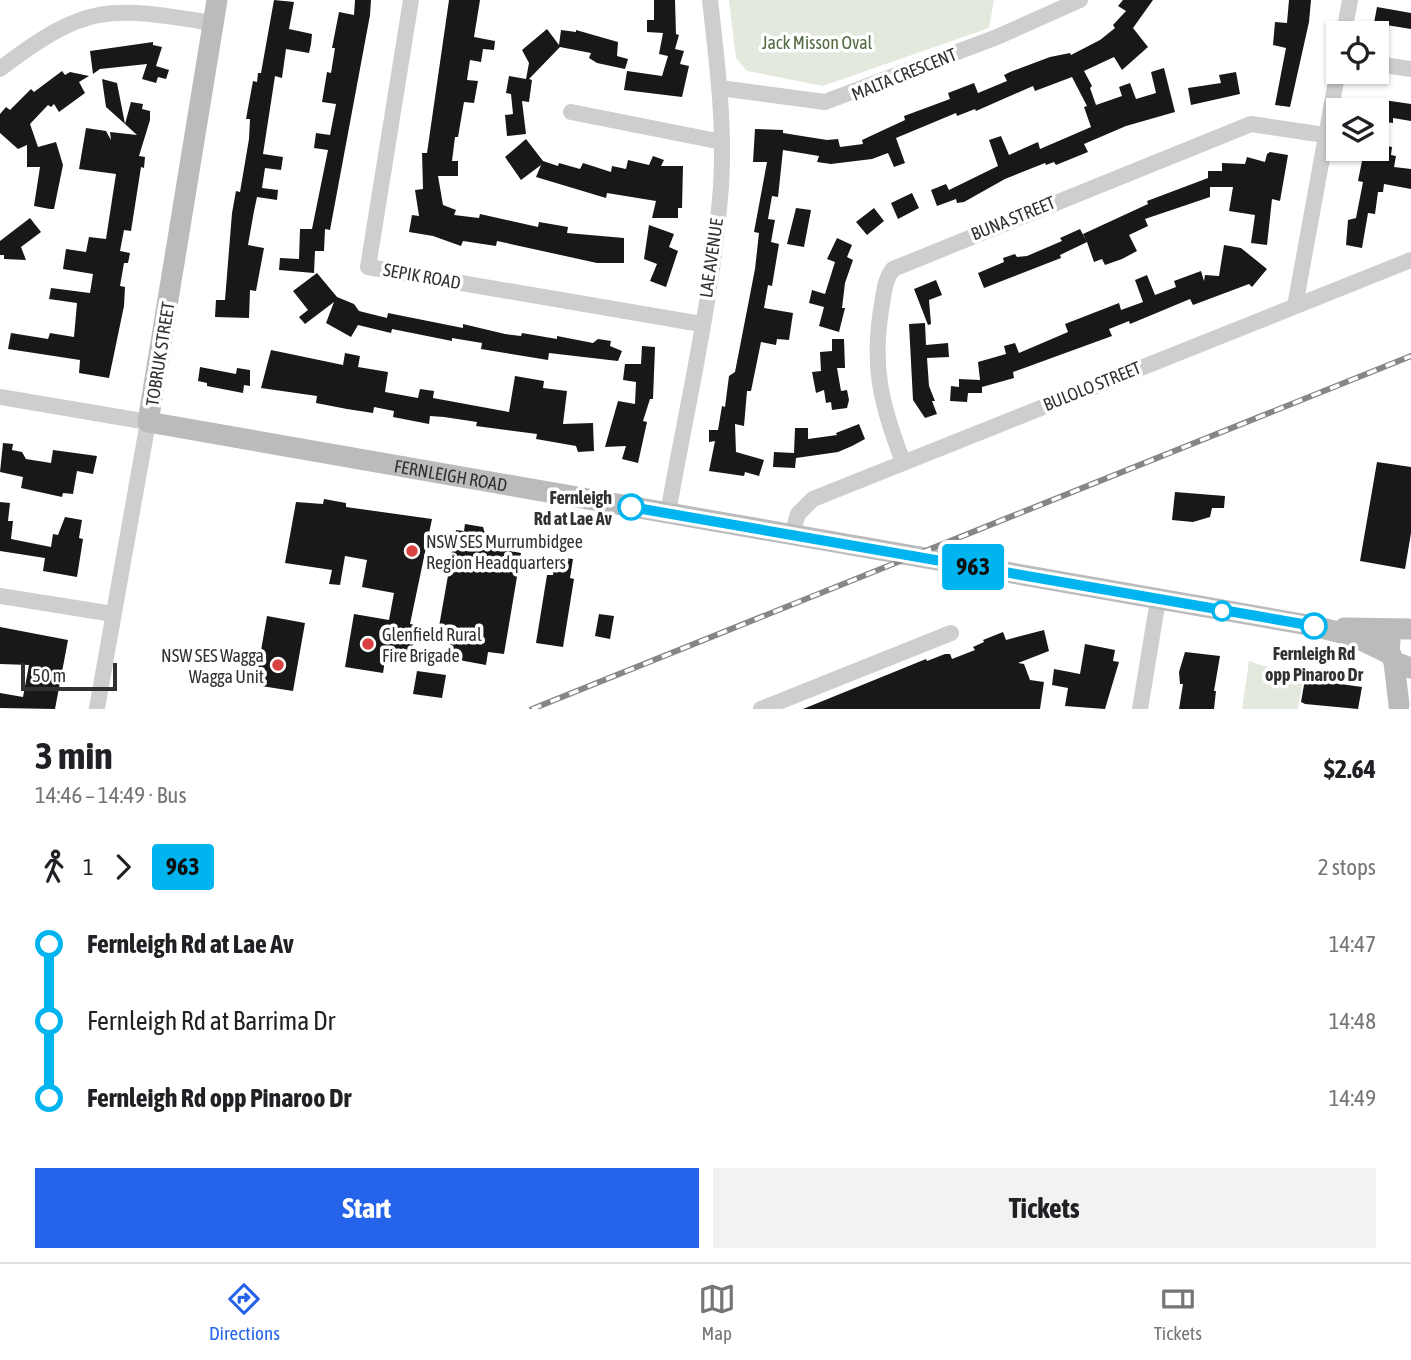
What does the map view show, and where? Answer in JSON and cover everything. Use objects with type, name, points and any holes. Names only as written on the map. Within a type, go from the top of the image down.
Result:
[{"type":"street","name":"TOBRUK STREET","points":[[97,708],[148,422],[217,0]]},
{"type":"street","name":"SEPIK ROAD","points":[[411,0],[368,267],[701,324]]},
{"type":"street","name":"LAE AVENUE","points":[[668,513],[701,324],[721,187],[720,88],[710,0]]},
{"type":"street","name":"MALTA CRESCENT","points":[[720,88],[825,102],[997,37],[1080,0]]},
{"type":"street","points":[[1346,21],[1350,0]]},
{"type":"street","points":[[0,69],[46,34],[97,13],[155,13],[213,23]]},
{"type":"street","points":[[1389,66],[1411,69]]},
{"type":"street","points":[[1295,306],[1335,84]]},
{"type":"street","points":[[571,112],[722,142]]},
{"type":"street","name":"BUNA STREET","points":[[903,462],[885,416],[876,366],[879,322],[892,269],[1251,124],[1325,135]]},
{"type":"street","name":"BULOLO STREET","points":[[792,534],[798,514],[806,503],[1411,260]]},
{"type":"street","name":"FERNLEIGH ROAD","points":[[0,397],[1314,626],[1353,636],[1401,665]]},
{"type":"street","points":[[0,596],[113,614]]},
{"type":"street","points":[[1140,709],[1158,600]]},
{"type":"street","name":"FERNLEIGH ROAD","points":[[1314,626],[1408,629]]},
{"type":"street","points":[[1399,707],[1401,665],[1393,636],[1408,629]]},
{"type":"street","points":[[761,709],[951,633]]},
{"type":"green space","name":"Jack Misson Oval","points":[[729,0],[994,0],[989,28],[823,86],[747,71],[736,58]]},
{"type":"green space","points":[[1249,661],[1303,679],[1298,709],[1242,709]]},
{"type":"building","points":[[274,0],[294,2],[289,29],[312,34],[311,44],[309,53],[286,49],[282,78],[275,76],[263,154],[283,157],[281,170],[265,168],[262,188],[278,190],[277,200],[257,197],[254,211],[248,245],[264,248],[256,291],[250,290],[249,318],[215,317],[216,300],[225,300],[232,213],[236,191],[240,192],[249,139],[250,119],[246,119],[253,81],[257,82],[258,73],[261,73]]},
{"type":"building","points":[[355,0],[371,0],[370,15],[330,230],[325,229],[324,251],[315,251],[314,273],[279,270],[280,258],[299,259],[300,229],[312,229],[328,150],[314,148],[316,133],[330,135],[336,104],[322,102],[327,72],[331,73],[335,48],[332,48],[339,12],[354,15]]},
{"type":"building","points":[[449,0],[480,0],[474,37],[495,41],[494,50],[483,49],[481,62],[470,60],[467,80],[478,81],[474,103],[464,102],[458,137],[455,137],[452,161],[458,161],[458,176],[438,176],[443,205],[456,210],[454,215],[479,218],[480,214],[538,227],[539,222],[568,227],[567,233],[624,238],[624,263],[597,263],[497,241],[496,246],[463,241],[461,246],[433,236],[409,232],[412,215],[419,216],[415,190],[423,189],[422,153],[427,153]]},
{"type":"building","points":[[654,0],[675,0],[676,34],[679,35],[675,49],[684,51],[680,64],[689,66],[682,97],[624,90],[627,71],[662,76],[668,56],[659,54],[663,33],[647,32],[647,20],[654,20]]},
{"type":"building","points":[[1123,0],[1153,0],[1133,28],[1148,47],[1122,70],[1114,57],[1084,71],[1092,86],[1090,88],[1096,105],[1122,96],[1119,87],[1130,83],[1136,99],[1156,93],[1151,72],[1164,68],[1175,112],[1126,126],[1084,144],[1088,152],[1056,165],[1054,162],[1045,163],[1005,179],[964,202],[957,203],[956,199],[937,206],[931,190],[946,184],[949,190],[998,166],[989,140],[1001,136],[1009,155],[1038,142],[1040,149],[1091,127],[1084,107],[1087,106],[1072,77],[1035,91],[1033,86],[976,111],[975,109],[957,116],[956,113],[896,138],[905,163],[894,167],[888,153],[872,159],[831,164],[817,162],[819,156],[783,150],[778,197],[772,196],[768,219],[775,220],[771,242],[779,244],[772,286],[768,285],[764,308],[793,313],[789,340],[777,339],[776,345],[761,342],[751,391],[747,391],[744,426],[735,424],[736,452],[764,460],[759,476],[745,472],[744,476],[709,471],[715,441],[709,442],[709,430],[718,430],[722,406],[725,407],[729,376],[735,372],[755,269],[759,233],[754,232],[767,162],[753,162],[755,129],[783,130],[783,133],[827,140],[838,139],[840,147],[863,144],[862,140],[905,120],[904,116],[950,99],[948,93],[974,83],[978,93],[1007,81],[1004,75],[1010,72],[1050,57],[1071,55],[1100,40],[1115,28],[1113,25],[1126,11],[1118,6]]},
{"type":"building","points":[[1289,0],[1311,0],[1309,22],[1290,107],[1275,105],[1286,48],[1273,45],[1275,22],[1287,23]]},
{"type":"building","points":[[1377,7],[1411,13],[1411,29],[1389,25],[1389,21],[1374,21]]},
{"type":"building","points":[[547,29],[559,45],[561,30],[576,30],[618,42],[617,56],[628,59],[625,69],[597,63],[589,58],[591,53],[560,47],[529,79],[532,80],[529,102],[522,101],[526,134],[507,136],[505,115],[513,114],[511,94],[506,93],[509,76],[526,79],[529,63],[522,50]]},
{"type":"building","points":[[153,42],[153,45],[162,47],[156,66],[169,70],[166,79],[158,77],[156,83],[142,79],[147,64],[100,69],[93,74],[90,51]]},
{"type":"building","points":[[62,71],[65,75],[70,72],[89,76],[79,82],[85,93],[59,112],[54,104],[51,107],[48,105],[30,124],[38,147],[56,142],[63,165],[54,209],[50,209],[34,206],[40,167],[27,167],[27,145],[18,149],[0,133],[0,114],[6,107],[10,110],[31,89],[34,92]]},
{"type":"building","points":[[1236,72],[1240,94],[1191,105],[1188,88],[1221,83],[1219,75]]},
{"type":"building","points":[[102,79],[117,83],[125,124],[106,107]]},
{"type":"building","points":[[1389,101],[1411,104],[1411,121],[1393,118],[1393,123],[1389,122]]},
{"type":"building","points":[[131,102],[143,104],[142,109],[150,111],[150,120],[139,156],[145,157],[144,168],[141,167],[131,231],[124,230],[120,251],[130,253],[128,263],[124,263],[120,286],[125,287],[124,306],[109,378],[79,373],[80,360],[8,349],[11,333],[48,339],[50,333],[74,337],[77,303],[49,299],[51,288],[90,293],[93,274],[63,269],[66,249],[86,252],[89,237],[106,239],[116,174],[79,169],[86,128],[106,131],[111,140],[110,132],[137,135],[125,124]]},
{"type":"building","points":[[526,139],[543,161],[558,166],[559,163],[580,169],[583,163],[611,172],[612,166],[626,169],[628,160],[649,165],[653,156],[664,160],[661,166],[683,166],[682,208],[678,208],[678,218],[652,218],[656,201],[607,193],[606,198],[536,177],[541,165],[521,180],[505,157]]},
{"type":"building","points":[[1389,146],[1392,147],[1391,155],[1396,156],[1394,167],[1411,169],[1411,189],[1384,184],[1383,192],[1378,192],[1375,214],[1368,213],[1362,248],[1346,245],[1348,220],[1356,218],[1363,182],[1358,181],[1362,161],[1389,161]]},
{"type":"building","points":[[1270,152],[1288,155],[1280,201],[1272,199],[1267,245],[1251,243],[1255,215],[1229,211],[1233,187],[1210,187],[1210,197],[1145,219],[1148,226],[1129,235],[1137,251],[1122,259],[1105,265],[1102,259],[1094,262],[1083,234],[1148,204],[1147,201],[1208,178],[1208,171],[1222,171],[1222,163],[1245,164],[1247,157],[1265,162]]},
{"type":"building","points":[[912,193],[919,208],[898,219],[891,203]]},
{"type":"building","points":[[796,208],[811,210],[804,247],[787,244]]},
{"type":"building","points":[[874,208],[884,221],[867,235],[856,222]]},
{"type":"building","points":[[30,218],[41,232],[21,247],[26,260],[4,259],[4,255],[0,255],[0,241]]},
{"type":"building","points":[[649,225],[674,234],[669,247],[678,251],[666,287],[650,281],[657,264],[644,259]]},
{"type":"building","points":[[1080,229],[1087,242],[1060,255],[1061,258],[984,288],[978,273],[1004,262],[1003,258],[1015,254],[1017,257],[1027,256],[1062,241],[1060,238]]},
{"type":"building","points":[[837,238],[852,245],[847,257],[853,260],[845,283],[842,308],[845,308],[839,332],[819,326],[824,307],[809,303],[812,290],[825,294],[835,262],[827,259]]},
{"type":"building","points":[[1224,245],[1241,248],[1267,269],[1252,287],[1249,284],[1193,305],[1190,299],[1130,324],[1129,321],[1109,329],[1112,336],[1013,372],[1014,378],[982,387],[982,393],[968,393],[967,402],[950,401],[951,386],[959,387],[959,379],[980,380],[978,362],[1006,354],[1004,346],[1015,343],[1019,353],[1068,332],[1065,324],[1119,303],[1121,310],[1143,302],[1135,280],[1147,275],[1155,295],[1176,287],[1174,281],[1201,271],[1204,281],[1205,275],[1219,276]]},
{"type":"building","points":[[317,273],[337,297],[354,304],[359,311],[387,318],[388,313],[463,328],[463,324],[521,336],[522,333],[557,339],[557,336],[593,343],[598,339],[611,341],[610,346],[622,351],[618,361],[549,353],[548,360],[481,349],[482,343],[452,338],[452,341],[392,329],[391,333],[358,325],[351,337],[326,323],[334,302],[305,324],[299,317],[308,310],[293,291]]},
{"type":"building","points":[[936,280],[942,295],[929,300],[931,324],[928,325],[914,289]]},
{"type":"building","points":[[925,323],[926,345],[948,343],[949,357],[927,358],[929,386],[937,414],[925,418],[913,400],[909,324]]},
{"type":"building","points":[[832,339],[844,339],[845,368],[837,368],[841,391],[847,390],[849,400],[847,408],[832,410],[831,402],[826,403],[824,390],[816,393],[812,372],[821,371],[820,352],[832,351]]},
{"type":"building","points":[[642,346],[655,347],[653,399],[650,399],[643,421],[647,422],[638,463],[622,459],[626,446],[605,447],[618,401],[635,404],[636,382],[623,380],[625,364],[641,364]]},
{"type":"building","points":[[271,350],[343,365],[345,353],[360,356],[358,367],[388,372],[385,392],[418,398],[420,389],[434,391],[433,398],[509,412],[515,376],[544,381],[543,388],[567,391],[563,424],[593,423],[594,451],[578,452],[576,446],[536,439],[537,434],[476,426],[477,422],[430,416],[429,424],[393,417],[394,411],[374,407],[373,413],[347,409],[316,403],[317,396],[261,388]]},
{"type":"building","points":[[200,367],[236,374],[237,368],[250,370],[250,386],[244,385],[243,393],[207,386],[207,383],[198,381]]},
{"type":"building","points":[[859,424],[865,439],[852,446],[838,452],[796,458],[795,468],[773,467],[774,452],[794,453],[795,428],[808,428],[808,439],[837,435],[836,433]]},
{"type":"building","points":[[3,443],[13,444],[12,450],[22,452],[26,459],[51,463],[53,450],[97,456],[93,474],[77,471],[73,494],[63,493],[62,497],[21,488],[23,477],[0,472]]},
{"type":"building","points":[[1377,462],[1411,467],[1411,533],[1405,569],[1360,561]]},
{"type":"building","points":[[1175,492],[1225,496],[1224,508],[1212,508],[1210,517],[1193,522],[1172,520]]},
{"type":"building","points":[[324,499],[346,503],[346,507],[432,519],[410,624],[416,625],[412,652],[387,648],[383,673],[345,667],[354,614],[389,620],[394,593],[362,587],[367,560],[345,556],[340,585],[329,584],[332,570],[285,563],[296,502],[323,504]]},
{"type":"building","points":[[0,502],[10,503],[8,521],[13,521],[11,539],[51,547],[53,534],[58,535],[65,517],[82,520],[79,538],[83,539],[77,577],[43,571],[45,558],[0,551]]},
{"type":"building","points":[[465,524],[483,527],[489,547],[521,553],[504,654],[488,652],[486,665],[448,658],[451,640],[437,638],[456,530],[464,531]]},
{"type":"building","points":[[556,557],[573,559],[570,578],[574,579],[563,647],[536,643],[547,575],[553,575]]},
{"type":"building","points":[[599,614],[614,616],[610,639],[595,636]]},
{"type":"building","name":"NSW SES Wagga Wagga Unit","points":[[267,616],[305,623],[293,691],[255,685]]},
{"type":"building","points":[[0,627],[68,640],[55,709],[0,708],[0,693],[23,697],[29,665],[0,664]]},
{"type":"building","points":[[1044,630],[1049,651],[1018,663],[1024,664],[1030,680],[1044,682],[1040,709],[803,709],[926,659],[927,661],[950,654],[952,659],[975,650],[973,647],[984,642],[983,640],[1003,632],[1006,640]]},
{"type":"building","points":[[1085,644],[1115,650],[1113,661],[1119,662],[1105,709],[1065,706],[1068,688],[1052,685],[1054,669],[1080,674]]},
{"type":"building","points":[[1185,652],[1220,656],[1214,709],[1179,709],[1183,684],[1180,684],[1179,672]]},
{"type":"building","points":[[417,671],[446,675],[442,698],[413,694]]},
{"type":"building","points":[[1305,679],[1362,687],[1358,709],[1301,702]]},
{"type":"railway","points":[[532,709],[1411,356]]},
{"type":"bus line","name":"963","points":[[631,507],[1314,626]]},
{"type":"place","name":"Fernleigh Rd at Lae Av","points":[[631,507]]},
{"type":"place","name":"NSW SES Murrumbidgee Region Headquarters","points":[[412,551]]},
{"type":"place","name":"Fernleigh Rd opp Pinaroo Dr","points":[[1314,626]]},
{"type":"place","name":"Glenfield Rural Fire Brigade","points":[[368,644]]},
{"type":"place","name":"NSW SES Wagga Wagga Unit","points":[[278,665]]}]
